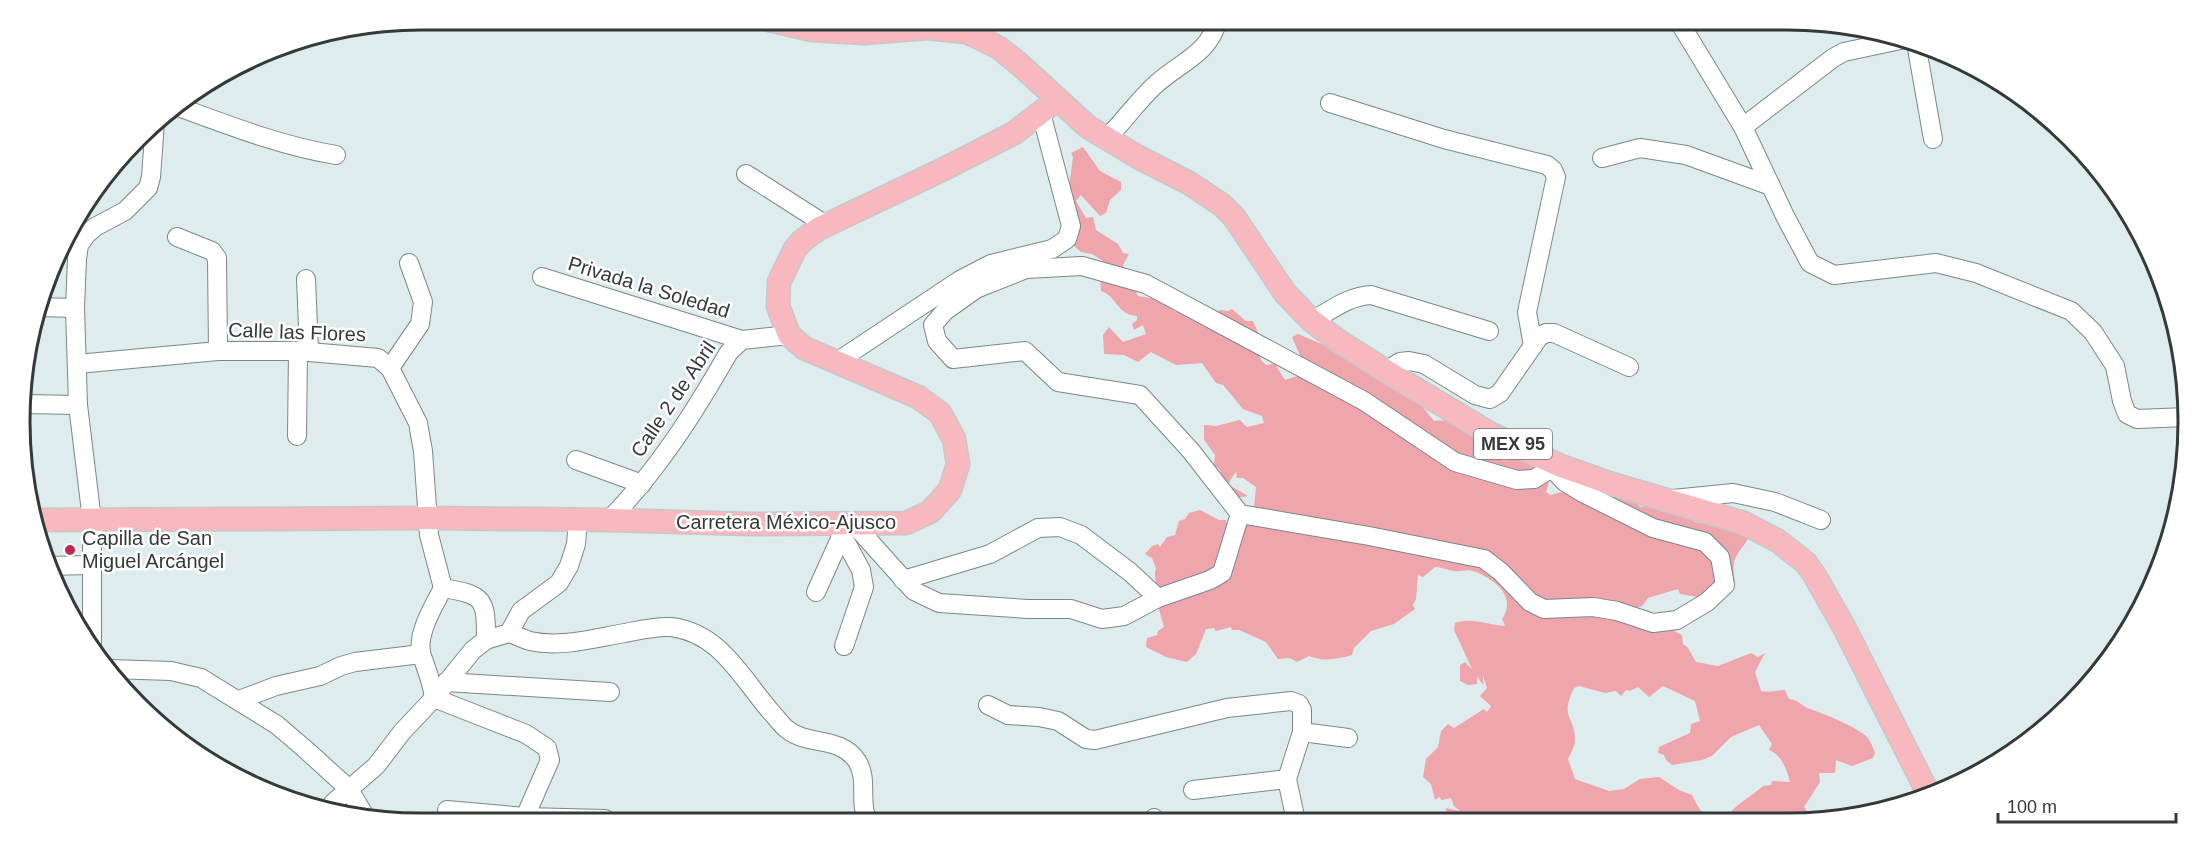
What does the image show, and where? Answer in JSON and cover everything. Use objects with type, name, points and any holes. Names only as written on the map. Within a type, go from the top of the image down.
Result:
[{"type":"main road","name":"MEX 95","points":[[946,30],[966,32],[999,48],[1034,77],[1049,106],[1189,183],[1222,205],[1234,217],[1285,293],[1312,321],[1386,371],[1491,434],[1561,466],[1744,523],[1778,541],[1806,563],[1844,627],[1925,787]]},
{"type":"main road","points":[[789,335],[778,306],[778,282],[795,249],[809,235],[1005,138],[1049,106]]},
{"type":"main road","name":"Carretera México-Ajusco","points":[[42,520],[609,519],[847,527],[906,523],[930,512],[950,490],[958,464],[954,439],[940,413],[918,397],[804,348],[789,335]]},
{"type":"street","points":[[1106,139],[1154,86],[1204,48],[1215,30]]},
{"type":"street","points":[[1684,30],[1743,127],[1810,263],[1834,275],[1936,263],[1976,273],[2072,311],[2093,332],[2115,366],[2127,414],[2137,419],[2178,417]]},
{"type":"street","points":[[1743,127],[1833,58],[1844,52],[1887,43]]},
{"type":"street","points":[[1918,53],[1933,139]]},
{"type":"street","points":[[1330,103],[1444,140],[1547,165],[1553,170],[1556,177],[1527,312],[1533,346]]},
{"type":"street","points":[[835,363],[960,280],[991,264],[1052,249],[1067,239],[1071,226],[1049,106]]},
{"type":"street","points":[[185,109],[258,135],[313,151],[336,155]]},
{"type":"street","points":[[92,633],[93,520],[78,405],[75,308],[79,245],[95,227],[125,211],[148,188],[151,177],[153,137]]},
{"type":"street","points":[[1602,158],[1640,148],[1686,155],[1771,186]]},
{"type":"street","points":[[746,174],[826,225]]},
{"type":"street","points":[[177,237],[212,251],[217,258],[218,351]]},
{"type":"street","points":[[409,263],[423,302],[420,324],[390,368],[418,423],[423,451],[432,550],[443,588],[423,631],[421,654],[431,678],[434,698]]},
{"type":"street","points":[[1533,452],[1552,468],[1565,482],[1583,493],[1653,528],[1705,542],[1720,557],[1725,585],[1707,602],[1677,620],[1653,623],[1617,611],[1593,607],[1544,609],[1530,602],[1501,572],[1484,559],[1240,514],[1191,451],[1140,395],[1058,382],[1025,351],[953,359],[937,341],[933,325],[945,311],[976,289],[1026,269],[1082,266],[1146,284],[1364,401],[1455,462],[1517,480],[1534,479],[1552,468]]},
{"type":"street","name":"Privada la Soledad","points":[[542,277],[742,340]]},
{"type":"street","points":[[297,436],[306,279]]},
{"type":"street","points":[[1312,321],[1349,299],[1371,295],[1489,331]]},
{"type":"street","points":[[47,307],[75,308]]},
{"type":"street","points":[[1386,371],[1400,362],[1424,364],[1475,395],[1490,399],[1500,393],[1539,337],[1546,333],[1554,333],[1629,368]]},
{"type":"street","name":"Calle 2 de Abril","points":[[609,519],[642,484],[672,444],[729,352],[742,340],[789,335]]},
{"type":"street","name":"Calle las Flores","points":[[77,364],[218,351],[303,351],[378,358],[390,368]]},
{"type":"street","points":[[31,404],[78,405]]},
{"type":"street","points":[[576,460],[642,484]]},
{"type":"street","points":[[1668,500],[1733,493],[1775,502],[1821,520]]},
{"type":"street","points":[[847,527],[914,591],[939,603],[1071,609],[1102,619],[1124,616],[1158,598],[1210,580],[1222,573],[1240,514]]},
{"type":"street","points":[[509,633],[520,611],[559,583],[569,566],[576,544],[578,520]]},
{"type":"street","points":[[816,592],[847,527]]},
{"type":"street","points":[[844,646],[864,587],[847,527]]},
{"type":"street","points":[[903,580],[990,554],[1038,528],[1060,527],[1081,535],[1130,572],[1158,598]]},
{"type":"street","points":[[58,566],[92,566]]},
{"type":"street","points":[[443,588],[465,592],[483,603],[486,613],[486,640]]},
{"type":"street","points":[[333,803],[376,766],[402,732],[434,698],[473,650],[486,640],[509,633],[530,641],[555,643],[670,627],[697,633],[718,648],[741,671],[758,697],[787,730],[800,737],[829,742],[844,749],[856,760],[864,779],[862,802],[865,813]]},
{"type":"street","points":[[239,700],[276,686],[320,676],[356,662],[421,654]]},
{"type":"street","points":[[118,669],[171,671],[201,678],[277,725],[348,788],[359,808]]},
{"type":"street","points":[[446,682],[610,692]]},
{"type":"street","points":[[434,698],[526,734],[547,748],[550,760],[526,813]]},
{"type":"street","points":[[988,705],[1008,715],[1058,721],[1086,739],[1095,740],[1227,708],[1291,701],[1299,704],[1302,710],[1302,732],[1287,779],[1294,813]]},
{"type":"street","points":[[1302,732],[1348,738]]},
{"type":"street","points":[[1193,790],[1287,779]]},
{"type":"street","points":[[447,810],[486,813]]},
{"type":"shaded area","points":[[1083,147],[1100,171],[1121,182],[1121,190],[1110,200],[1106,213],[1100,216],[1081,195],[1076,201],[1086,218],[1093,217],[1096,230],[1118,244],[1123,253],[1129,254],[1123,265],[1138,296],[1157,299],[1183,315],[1188,312],[1210,316],[1220,310],[1232,309],[1246,321],[1253,321],[1261,340],[1257,348],[1261,360],[1266,365],[1275,364],[1285,380],[1301,375],[1305,367],[1292,337],[1298,334],[1338,351],[1409,368],[1418,401],[1434,421],[1458,424],[1494,441],[1501,460],[1525,458],[1532,462],[1550,478],[1546,492],[1550,495],[1574,489],[1623,494],[1641,507],[1665,500],[1695,511],[1694,522],[1703,523],[1714,518],[1745,534],[1748,539],[1734,563],[1735,582],[1702,598],[1680,594],[1678,589],[1648,598],[1642,606],[1632,609],[1682,635],[1683,644],[1696,662],[1718,666],[1751,653],[1758,657],[1765,653],[1755,672],[1761,691],[1785,690],[1789,699],[1854,728],[1869,739],[1875,753],[1873,758],[1852,766],[1836,760],[1835,773],[1819,773],[1820,782],[1804,807],[1808,812],[1730,813],[1763,786],[1771,785],[1772,781],[1790,782],[1781,759],[1769,750],[1772,744],[1759,725],[1731,737],[1712,756],[1672,765],[1664,755],[1658,753],[1659,747],[1690,733],[1691,724],[1700,721],[1695,701],[1663,686],[1649,697],[1638,687],[1630,691],[1626,690],[1621,696],[1616,691],[1605,693],[1579,686],[1574,688],[1568,706],[1575,740],[1568,759],[1575,779],[1609,791],[1624,789],[1640,779],[1659,777],[1679,790],[1692,795],[1704,813],[1447,813],[1446,808],[1460,811],[1454,806],[1451,798],[1442,800],[1439,797],[1435,800],[1431,784],[1423,777],[1426,759],[1438,747],[1441,731],[1448,724],[1454,728],[1484,709],[1487,712],[1491,706],[1480,696],[1487,688],[1483,676],[1483,685],[1477,676],[1477,684],[1468,685],[1460,681],[1460,665],[1465,662],[1472,669],[1454,630],[1455,623],[1467,621],[1505,626],[1502,619],[1507,603],[1501,589],[1488,578],[1471,570],[1454,571],[1435,567],[1423,577],[1418,575],[1416,599],[1413,605],[1415,609],[1394,624],[1371,631],[1354,648],[1352,655],[1341,658],[1325,659],[1309,656],[1297,662],[1290,658],[1278,659],[1266,642],[1239,630],[1232,630],[1231,627],[1216,631],[1214,628],[1206,629],[1196,654],[1187,662],[1166,657],[1146,647],[1147,638],[1157,635],[1158,631],[1164,627],[1158,606],[1163,606],[1156,582],[1156,568],[1152,558],[1145,554],[1152,546],[1158,544],[1160,547],[1167,537],[1175,535],[1179,521],[1185,519],[1189,513],[1200,510],[1219,520],[1226,520],[1227,525],[1254,507],[1256,487],[1243,478],[1237,478],[1236,472],[1229,485],[1248,496],[1236,498],[1216,483],[1221,474],[1214,465],[1215,455],[1204,440],[1204,425],[1216,426],[1240,420],[1247,427],[1264,423],[1262,416],[1243,409],[1223,385],[1216,383],[1202,363],[1176,365],[1151,352],[1138,362],[1124,355],[1104,354],[1103,335],[1109,327],[1123,342],[1146,334],[1143,325],[1134,330],[1132,324],[1137,320],[1137,316],[1125,312],[1111,297],[1101,291],[1100,279],[1106,268],[1103,261],[1092,254],[1081,252],[1074,246],[1077,239],[1066,240],[1066,210],[1073,157],[1071,153]]},
{"type":"place","name":"Capilla de San Miguel Arcángel","points":[[70,550]]}]
